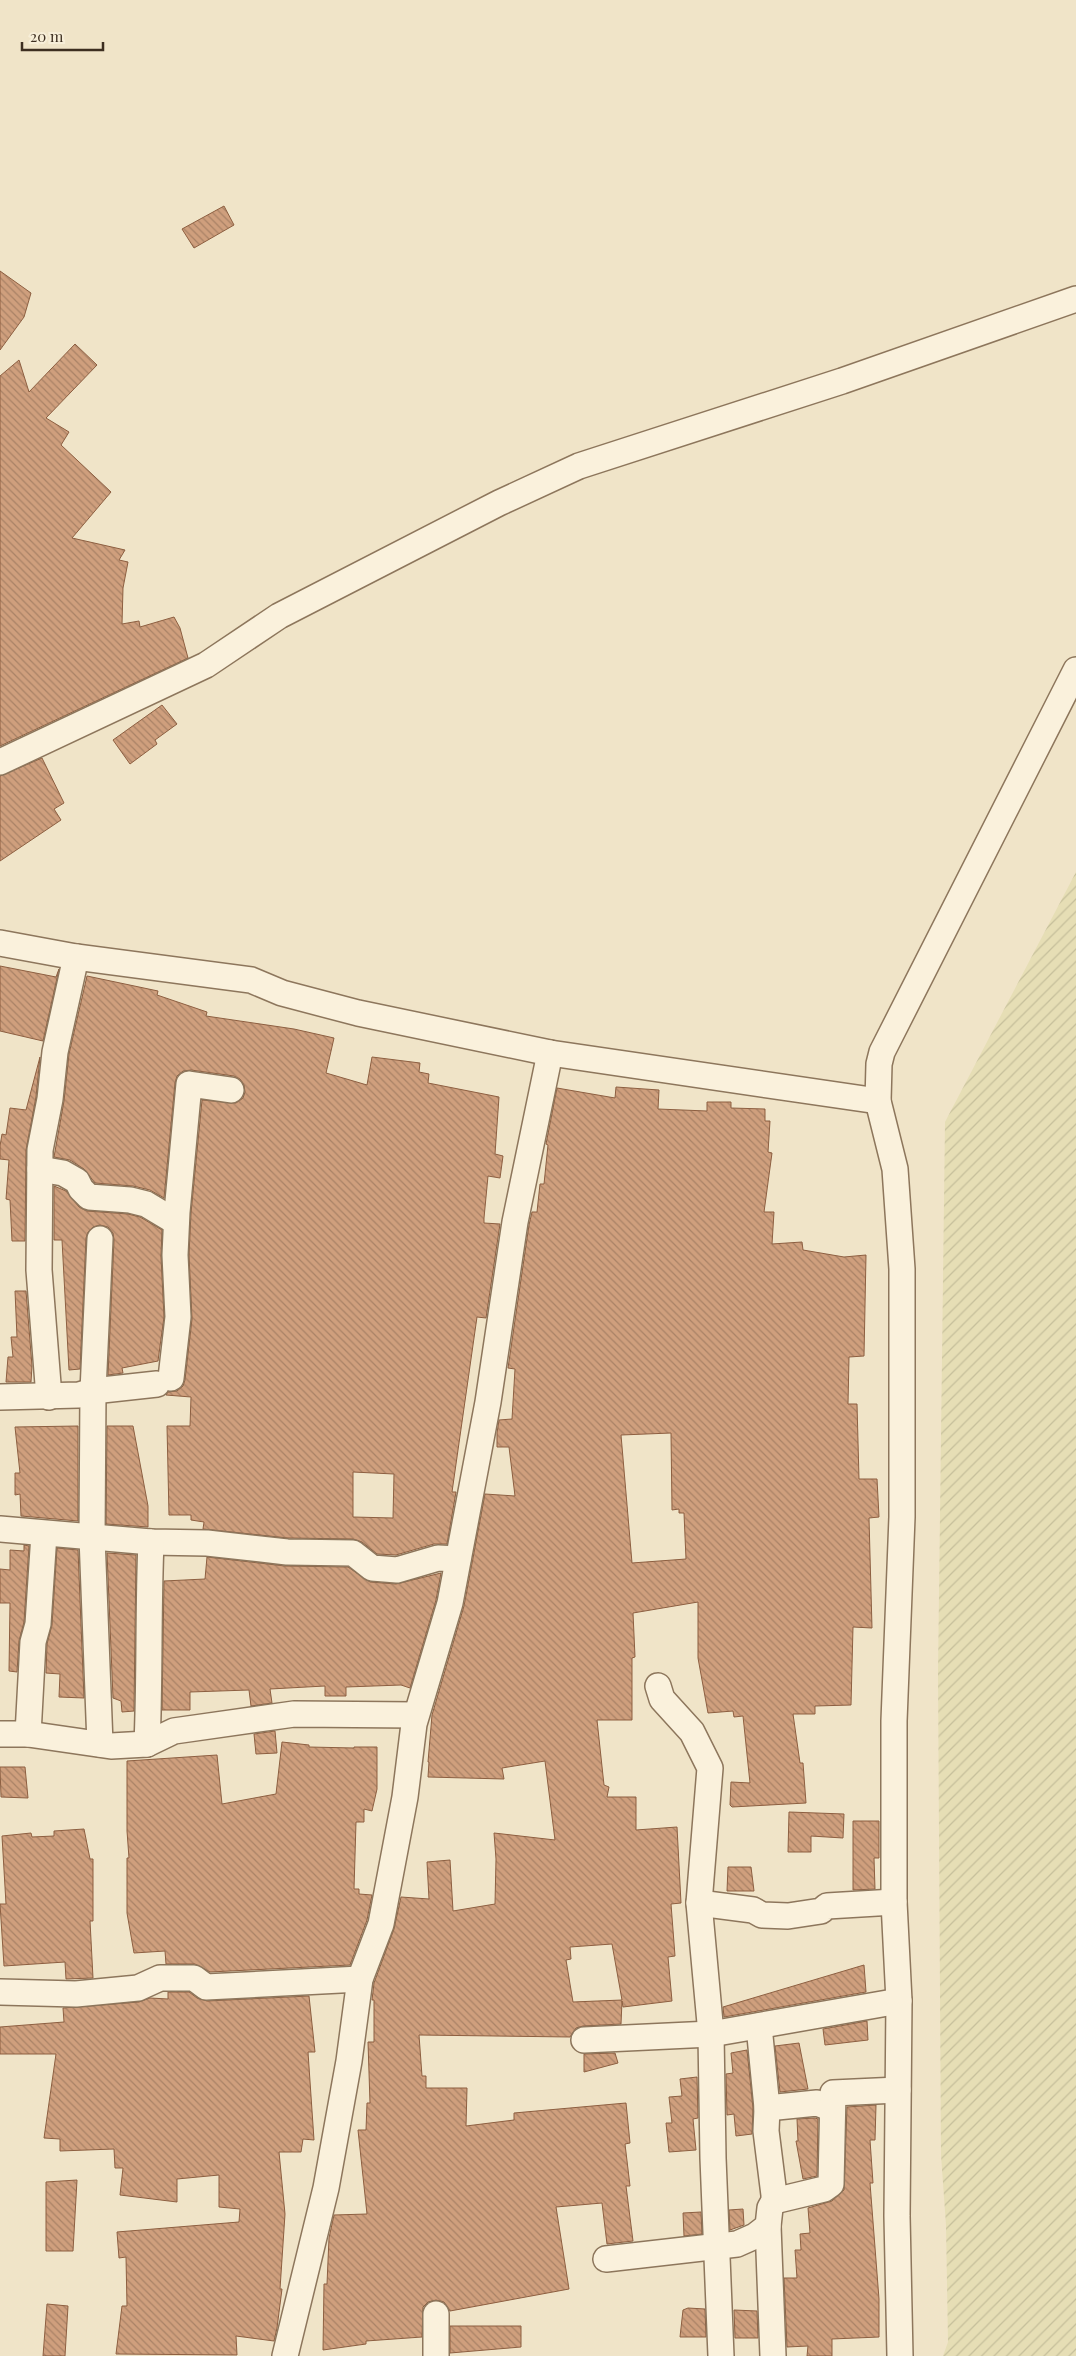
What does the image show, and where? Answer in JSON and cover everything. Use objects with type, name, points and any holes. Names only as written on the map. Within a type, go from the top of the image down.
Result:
[{"type":"street","points":[[0,762],[206,665],[279,616],[499,503],[579,466],[842,381],[1076,299]]},
{"type":"street","points":[[900,2356],[897,2216],[899,2001],[894,1902],[894,1721],[902,1517],[900,1306],[902,1269],[895,1169],[878,1101],[879,1064],[882,1052],[1076,670]]},
{"type":"street","points":[[0,943],[76,957],[251,980],[282,993],[358,1013],[550,1053],[878,1101]]},
{"type":"street","points":[[48,1397],[39,1270],[40,1150],[50,1099],[55,1052],[76,957]]},
{"type":"street","points":[[286,2356],[326,2188],[349,2061],[360,1979],[381,1924],[405,1797],[416,1715],[450,1603],[488,1402],[515,1222],[550,1053]]},
{"type":"street","points":[[0,1397],[79,1395],[93,1391],[164,1381],[178,1317],[176,1222],[190,1084],[231,1090]]},
{"type":"street","points":[[40,1169],[63,1173],[77,1181],[80,1189],[89,1197],[146,1204],[176,1222]]},
{"type":"street","points":[[100,1239],[93,1391],[92,1537],[100,1744]]},
{"type":"street","points":[[0,1529],[37,1530],[44,1534],[151,1542],[207,1543],[286,1552],[353,1553],[372,1568],[397,1570],[438,1558],[458,1560]]},
{"type":"street","points":[[28,1734],[33,1642],[38,1624],[44,1534]]},
{"type":"street","points":[[147,1744],[149,1697],[148,1595],[151,1542]]},
{"type":"street","points":[[658,1686],[662,1699],[692,1732],[710,1768],[698,1903],[711,2034],[713,2158],[722,2356]]},
{"type":"street","points":[[0,1734],[28,1734],[111,1746],[147,1744],[174,1731],[294,1714],[416,1715]]},
{"type":"street","points":[[698,1903],[753,1910],[762,1915],[788,1916],[821,1911],[828,1906],[894,1902]]},
{"type":"street","points":[[0,1992],[76,1994],[138,1988],[160,1978],[194,1978],[206,1987],[360,1979]]},
{"type":"street","points":[[584,2040],[711,2034],[899,2001]]},
{"type":"street","points":[[759,2026],[767,2108],[766,2131],[774,2201],[770,2208],[768,2226],[773,2356]]},
{"type":"street","points":[[774,2201],[824,2189],[830,2184],[831,2096],[835,2092],[898,2090]]},
{"type":"street","points":[[767,2108],[817,2103],[832,2109]]},
{"type":"street","points":[[606,2259],[718,2248],[737,2244],[755,2236],[768,2226]]},
{"type":"street","points":[[436,2314],[436,2356]]},
{"type":"shaded area","points":[[1076,872],[1076,2356],[943,2356],[948,2342],[946,2225],[941,2155],[938,1673],[945,1122]]},
{"type":"building","points":[[224,206],[234,225],[194,248],[182,229]]},
{"type":"building","points":[[0,271],[31,293],[24,317],[0,350]]},
{"type":"building","points":[[75,344],[97,365],[46,418],[69,432],[61,445],[111,492],[72,538],[125,550],[119,560],[128,562],[123,588],[122,624],[139,621],[140,627],[174,617],[180,628],[188,658],[0,746],[0,376],[19,360],[29,392]]},
{"type":"building","points":[[162,705],[177,724],[155,740],[157,744],[130,764],[113,740]]},
{"type":"building","points":[[42,758],[64,803],[54,809],[61,820],[0,861],[0,776]]},
{"type":"building","points":[[0,966],[56,977],[59,969],[43,1041],[0,1031]]},
{"type":"building","points":[[87,976],[158,991],[157,995],[207,1012],[206,1016],[294,1029],[334,1038],[326,1073],[367,1085],[372,1057],[420,1063],[419,1072],[429,1074],[428,1083],[499,1097],[495,1154],[503,1156],[500,1178],[488,1176],[484,1223],[500,1224],[486,1318],[477,1317],[452,1492],[456,1492],[447,1544],[434,1544],[396,1555],[377,1554],[362,1542],[353,1539],[288,1538],[203,1529],[204,1522],[191,1520],[191,1515],[169,1515],[167,1426],[190,1426],[191,1397],[166,1395],[168,1392],[177,1391],[183,1386],[185,1380],[192,1319],[189,1255],[191,1213],[202,1100],[236,1103],[243,1098],[245,1092],[244,1085],[240,1079],[234,1076],[191,1070],[183,1071],[177,1076],[164,1198],[150,1190],[133,1186],[95,1183],[84,1169],[70,1160],[54,1157],[64,1101],[69,1054]],"holes":[[[353,1472],[394,1474],[393,1518],[353,1517]]]},
{"type":"building","points":[[40,1057],[36,1097],[26,1150],[25,1241],[12,1241],[10,1200],[6,1199],[9,1160],[0,1159],[0,1146],[2,1134],[6,1135],[10,1108],[26,1110]]},
{"type":"building","points":[[616,1087],[659,1090],[658,1109],[707,1111],[707,1102],[731,1102],[731,1108],[765,1109],[765,1121],[770,1121],[768,1152],[772,1153],[764,1212],[774,1212],[772,1244],[802,1242],[803,1250],[844,1257],[866,1255],[864,1356],[849,1357],[848,1404],[857,1404],[859,1479],[877,1479],[879,1517],[869,1518],[872,1628],[853,1627],[851,1705],[815,1706],[815,1714],[793,1714],[800,1763],[803,1763],[806,1803],[732,1807],[730,1805],[731,1782],[750,1783],[743,1716],[734,1717],[733,1711],[708,1713],[698,1658],[698,1602],[633,1613],[635,1657],[632,1658],[632,1720],[597,1720],[604,1785],[609,1787],[607,1797],[636,1797],[636,1830],[677,1827],[681,1903],[671,1904],[675,1956],[668,1957],[672,2001],[623,2007],[622,2001],[621,2024],[583,2026],[576,2028],[570,2037],[419,2035],[422,2076],[426,2076],[426,2088],[467,2088],[466,2126],[514,2120],[514,2113],[626,2103],[630,2143],[625,2144],[630,2186],[626,2186],[633,2241],[607,2244],[602,2203],[556,2207],[569,2289],[450,2311],[444,2302],[436,2300],[428,2302],[423,2307],[422,2337],[366,2341],[366,2344],[323,2350],[324,2284],[327,2284],[329,2238],[334,2215],[367,2214],[358,2130],[366,2130],[367,2103],[370,2103],[368,2042],[374,2042],[374,2000],[372,2000],[374,1983],[394,1929],[401,1897],[429,1899],[427,1862],[450,1860],[453,1911],[495,1904],[496,1859],[494,1833],[555,1840],[545,1761],[502,1768],[504,1779],[428,1777],[428,1762],[432,1715],[464,1606],[485,1494],[515,1496],[509,1447],[497,1447],[497,1433],[499,1420],[512,1419],[515,1369],[508,1368],[529,1225],[532,1212],[537,1212],[540,1184],[544,1184],[548,1145],[546,1144],[557,1088],[615,1098]],"holes":[[[671,1433],[672,1510],[679,1509],[679,1513],[684,1513],[686,1559],[632,1563],[621,1435]],[[612,1944],[622,2000],[573,2002],[566,1960],[571,1959],[570,1947]]]},
{"type":"building","points":[[54,1186],[66,1191],[79,1207],[87,1211],[128,1214],[140,1217],[162,1230],[161,1256],[164,1317],[158,1361],[122,1368],[123,1373],[108,1375],[114,1240],[113,1233],[108,1227],[100,1225],[93,1227],[88,1232],[86,1238],[80,1369],[69,1370],[62,1240],[54,1240]]},
{"type":"building","points":[[15,1291],[26,1291],[32,1366],[31,1382],[6,1382],[8,1357],[13,1357],[11,1337],[17,1337]]},
{"type":"building","points":[[78,1426],[78,1521],[21,1516],[20,1494],[15,1495],[15,1473],[20,1473],[15,1427]]},
{"type":"building","points":[[107,1426],[133,1426],[148,1506],[148,1527],[106,1524]]},
{"type":"building","points":[[24,1545],[29,1546],[24,1622],[19,1641],[17,1672],[9,1671],[10,1603],[0,1603],[0,1569],[10,1570],[10,1550],[24,1551]]},
{"type":"building","points":[[57,1548],[78,1550],[84,1698],[59,1697],[60,1674],[46,1673],[47,1644],[52,1625]]},
{"type":"building","points":[[107,1553],[136,1555],[134,1711],[122,1712],[121,1701],[113,1698]]},
{"type":"building","points":[[207,1557],[285,1566],[348,1567],[370,1582],[396,1584],[441,1573],[436,1600],[410,1688],[401,1685],[346,1687],[346,1696],[325,1696],[325,1686],[270,1689],[272,1703],[251,1706],[249,1690],[190,1692],[190,1710],[162,1710],[164,1581],[205,1579]]},
{"type":"building","points":[[275,1731],[277,1753],[256,1754],[254,1734]]},
{"type":"building","points":[[282,1742],[309,1745],[309,1747],[377,1747],[377,1789],[372,1811],[364,1809],[364,1822],[356,1822],[354,1889],[359,1889],[359,1894],[372,1895],[367,1920],[350,1965],[210,1972],[195,1964],[166,1964],[165,1951],[134,1953],[127,1913],[127,1858],[129,1858],[127,1761],[217,1755],[222,1804],[276,1794]]},
{"type":"building","points":[[0,1767],[25,1767],[28,1798],[1,1797]]},
{"type":"building","points":[[789,1812],[844,1814],[843,1838],[811,1836],[811,1852],[788,1852]]},
{"type":"building","points":[[853,1821],[879,1821],[879,1858],[874,1858],[875,1889],[853,1890]]},
{"type":"building","points":[[84,1829],[90,1859],[93,1859],[93,1921],[90,1921],[93,1978],[66,1979],[65,1962],[4,1966],[0,1904],[6,1904],[2,1836],[31,1833],[32,1837],[54,1836],[54,1831]]},
{"type":"building","points":[[728,1867],[751,1867],[754,1891],[727,1891]]},
{"type":"building","points":[[864,1965],[866,1992],[724,2017],[723,2007]]},
{"type":"building","points":[[168,1992],[189,1992],[197,1998],[207,2001],[309,1996],[315,2052],[308,2052],[314,2140],[303,2139],[301,2152],[279,2152],[285,2214],[280,2289],[282,2289],[277,2328],[274,2341],[236,2336],[237,2355],[116,2354],[122,2306],[127,2306],[126,2257],[119,2258],[117,2232],[239,2222],[240,2209],[219,2207],[219,2175],[177,2179],[177,2202],[120,2195],[123,2168],[115,2168],[114,2149],[60,2151],[60,2139],[44,2138],[56,2054],[0,2054],[0,2027],[64,2022],[63,2008],[139,2002],[150,1998],[168,1999]]},
{"type":"building","points":[[867,2021],[868,2040],[825,2045],[823,2029]]},
{"type":"building","points":[[799,2043],[808,2089],[780,2092],[775,2046]]},
{"type":"building","points":[[747,2050],[753,2108],[752,2134],[736,2136],[734,2114],[727,2115],[726,2074],[733,2073],[731,2053]]},
{"type":"building","points":[[615,2053],[618,2063],[584,2072],[584,2054]]},
{"type":"building","points":[[697,2077],[698,2118],[693,2119],[696,2150],[669,2152],[666,2123],[672,2123],[669,2097],[682,2096],[680,2079]]},
{"type":"building","points":[[876,2105],[875,2140],[870,2140],[873,2183],[870,2183],[879,2299],[879,2337],[832,2339],[832,2356],[807,2356],[808,2346],[787,2347],[784,2278],[797,2278],[795,2250],[801,2250],[800,2234],[810,2233],[808,2208],[832,2201],[844,2190],[847,2107]]},
{"type":"building","points":[[797,2119],[818,2119],[817,2176],[803,2179],[796,2141],[798,2141]]},
{"type":"building","points":[[77,2180],[73,2251],[46,2251],[46,2182]]},
{"type":"building","points":[[743,2209],[744,2225],[730,2230],[729,2210]]},
{"type":"building","points":[[701,2212],[702,2234],[684,2236],[683,2213]]},
{"type":"building","points":[[47,2304],[68,2306],[65,2356],[43,2356]]},
{"type":"building","points":[[688,2308],[705,2309],[706,2337],[680,2337],[683,2310]]},
{"type":"building","points":[[734,2310],[757,2311],[758,2338],[735,2338]]},
{"type":"building","points":[[450,2326],[521,2326],[521,2347],[450,2353]]}]
